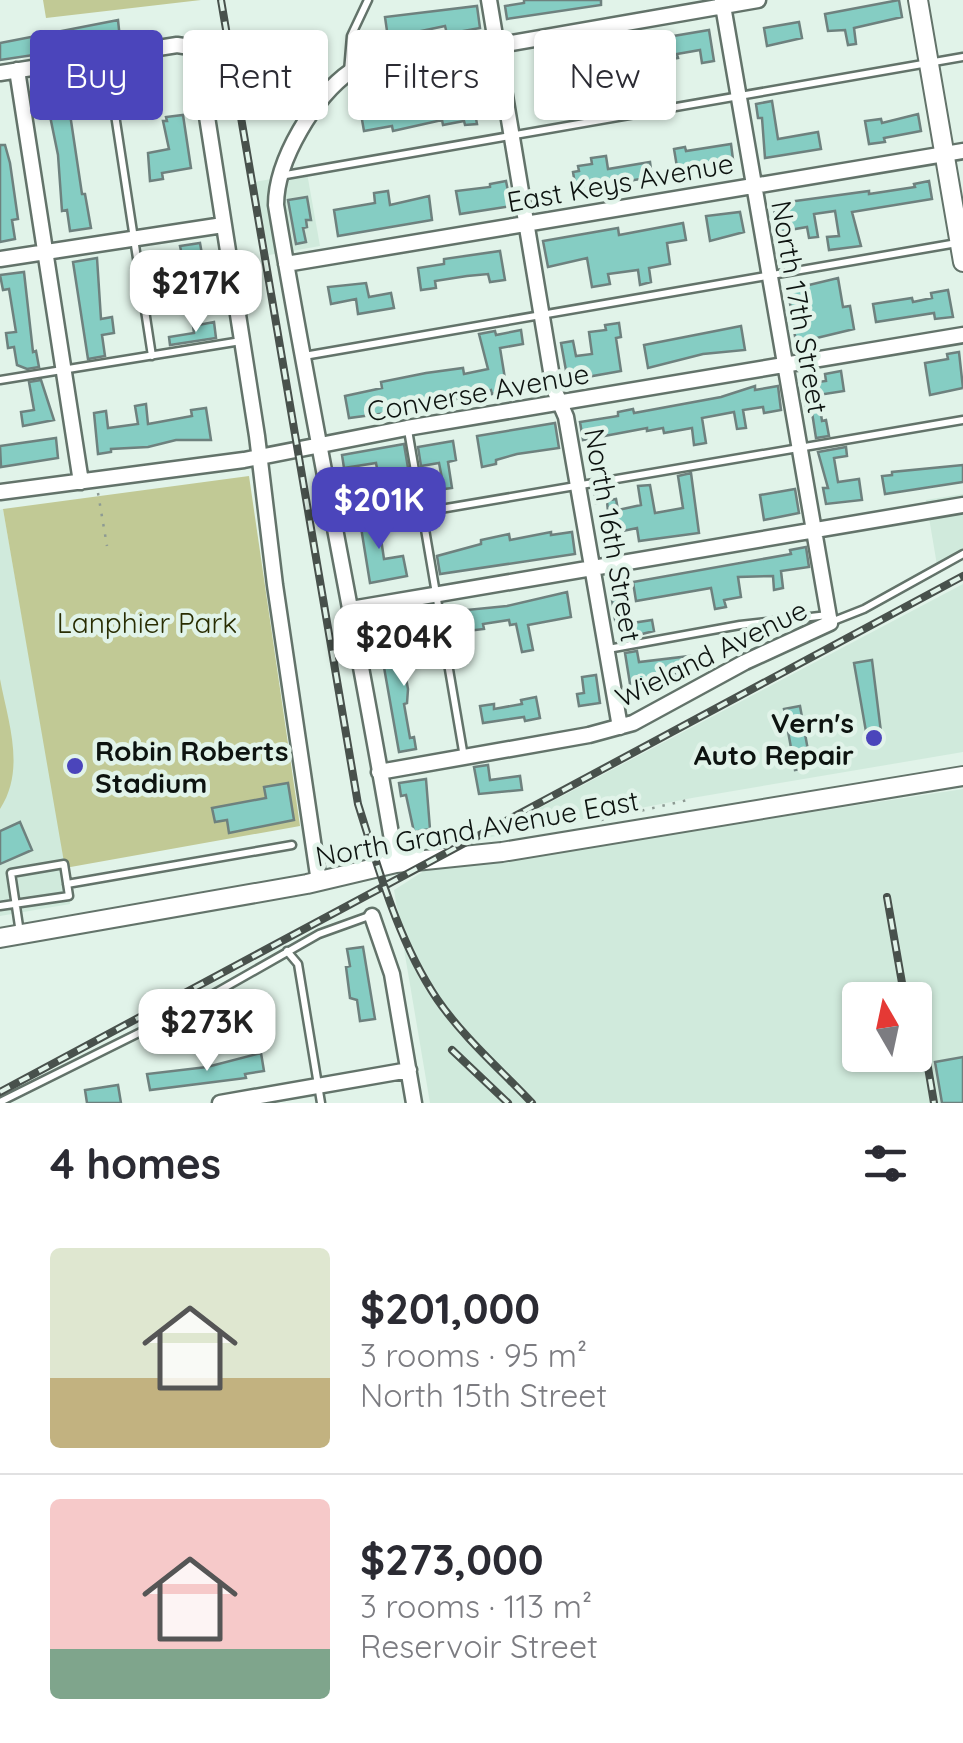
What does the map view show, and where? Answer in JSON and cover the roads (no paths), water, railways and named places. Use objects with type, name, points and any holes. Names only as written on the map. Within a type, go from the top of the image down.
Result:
[{"type":"street","name":"North 16th Street","points":[[489,0],[494,30]]},
{"type":"street","points":[[514,42],[758,0]]},
{"type":"street","points":[[918,0],[954,152],[963,262]]},
{"type":"street","name":"North 17th Street","points":[[723,3],[829,619]]},
{"type":"street","points":[[163,47],[190,48],[200,72],[319,882]]},
{"type":"street","points":[[0,73],[30,68]]},
{"type":"street","points":[[17,70],[81,482]]},
{"type":"street","points":[[348,72],[285,156],[276,205],[396,863]]},
{"type":"street","name":"North 16th Street","points":[[509,120],[555,393],[566,413],[620,727]]},
{"type":"street","name":"East Keys Avenue","points":[[286,264],[954,152]]},
{"type":"street","points":[[0,259],[223,225]]},
{"type":"street","name":"Converse Avenue","points":[[0,492],[258,458],[407,428],[963,335]]},
{"type":"street","points":[[350,609],[963,505]]},
{"type":"street","name":"Wieland Avenue","points":[[379,772],[620,727],[644,718],[829,619]]},
{"type":"street","name":"North Grand Avenue East","points":[[0,938],[319,882],[396,863],[502,852],[963,776]]},
{"type":"street","points":[[372,916],[392,974],[414,1103]]},
{"type":"street","points":[[227,1102],[409,1070]]},
{"type":"lane","points":[[354,30],[368,0]]},
{"type":"lane","points":[[279,176],[963,57]]},
{"type":"lane","points":[[116,120],[152,356]]},
{"type":"lane","points":[[301,356],[961,242]]},
{"type":"lane","points":[[0,380],[242,341]]},
{"type":"lane","points":[[423,512],[963,420]]},
{"type":"lane","points":[[407,428],[464,758]]},
{"type":"lane","points":[[608,649],[740,626],[829,619],[864,609],[963,554]]},
{"type":"lane","points":[[67,884],[292,845]]},
{"type":"lane","points":[[0,906],[16,904],[69,896],[64,864],[15,870],[11,874],[16,904],[20,934]]},
{"type":"lane","points":[[0,1102],[187,1009],[334,928],[372,916]]},
{"type":"lane","points":[[288,952],[298,964],[321,1103]]},
{"type":"railway","points":[[221,0],[358,804],[391,904],[423,977],[458,1027],[532,1103]]},
{"type":"railway","points":[[0,1092],[963,576]]},
{"type":"railway","points":[[887,897],[902,982]]},
{"type":"railway","points":[[452,1050],[508,1103]]},
{"type":"railway","points":[[929,1072],[934,1103]]},
{"type":"place","name":"Vern's Auto Repair","points":[[874,738]]},
{"type":"place","name":"Robin Roberts Stadium","points":[[75,766]]},
{"type":"park label","name":"Lanphier Park","points":[[147,622]]}]
